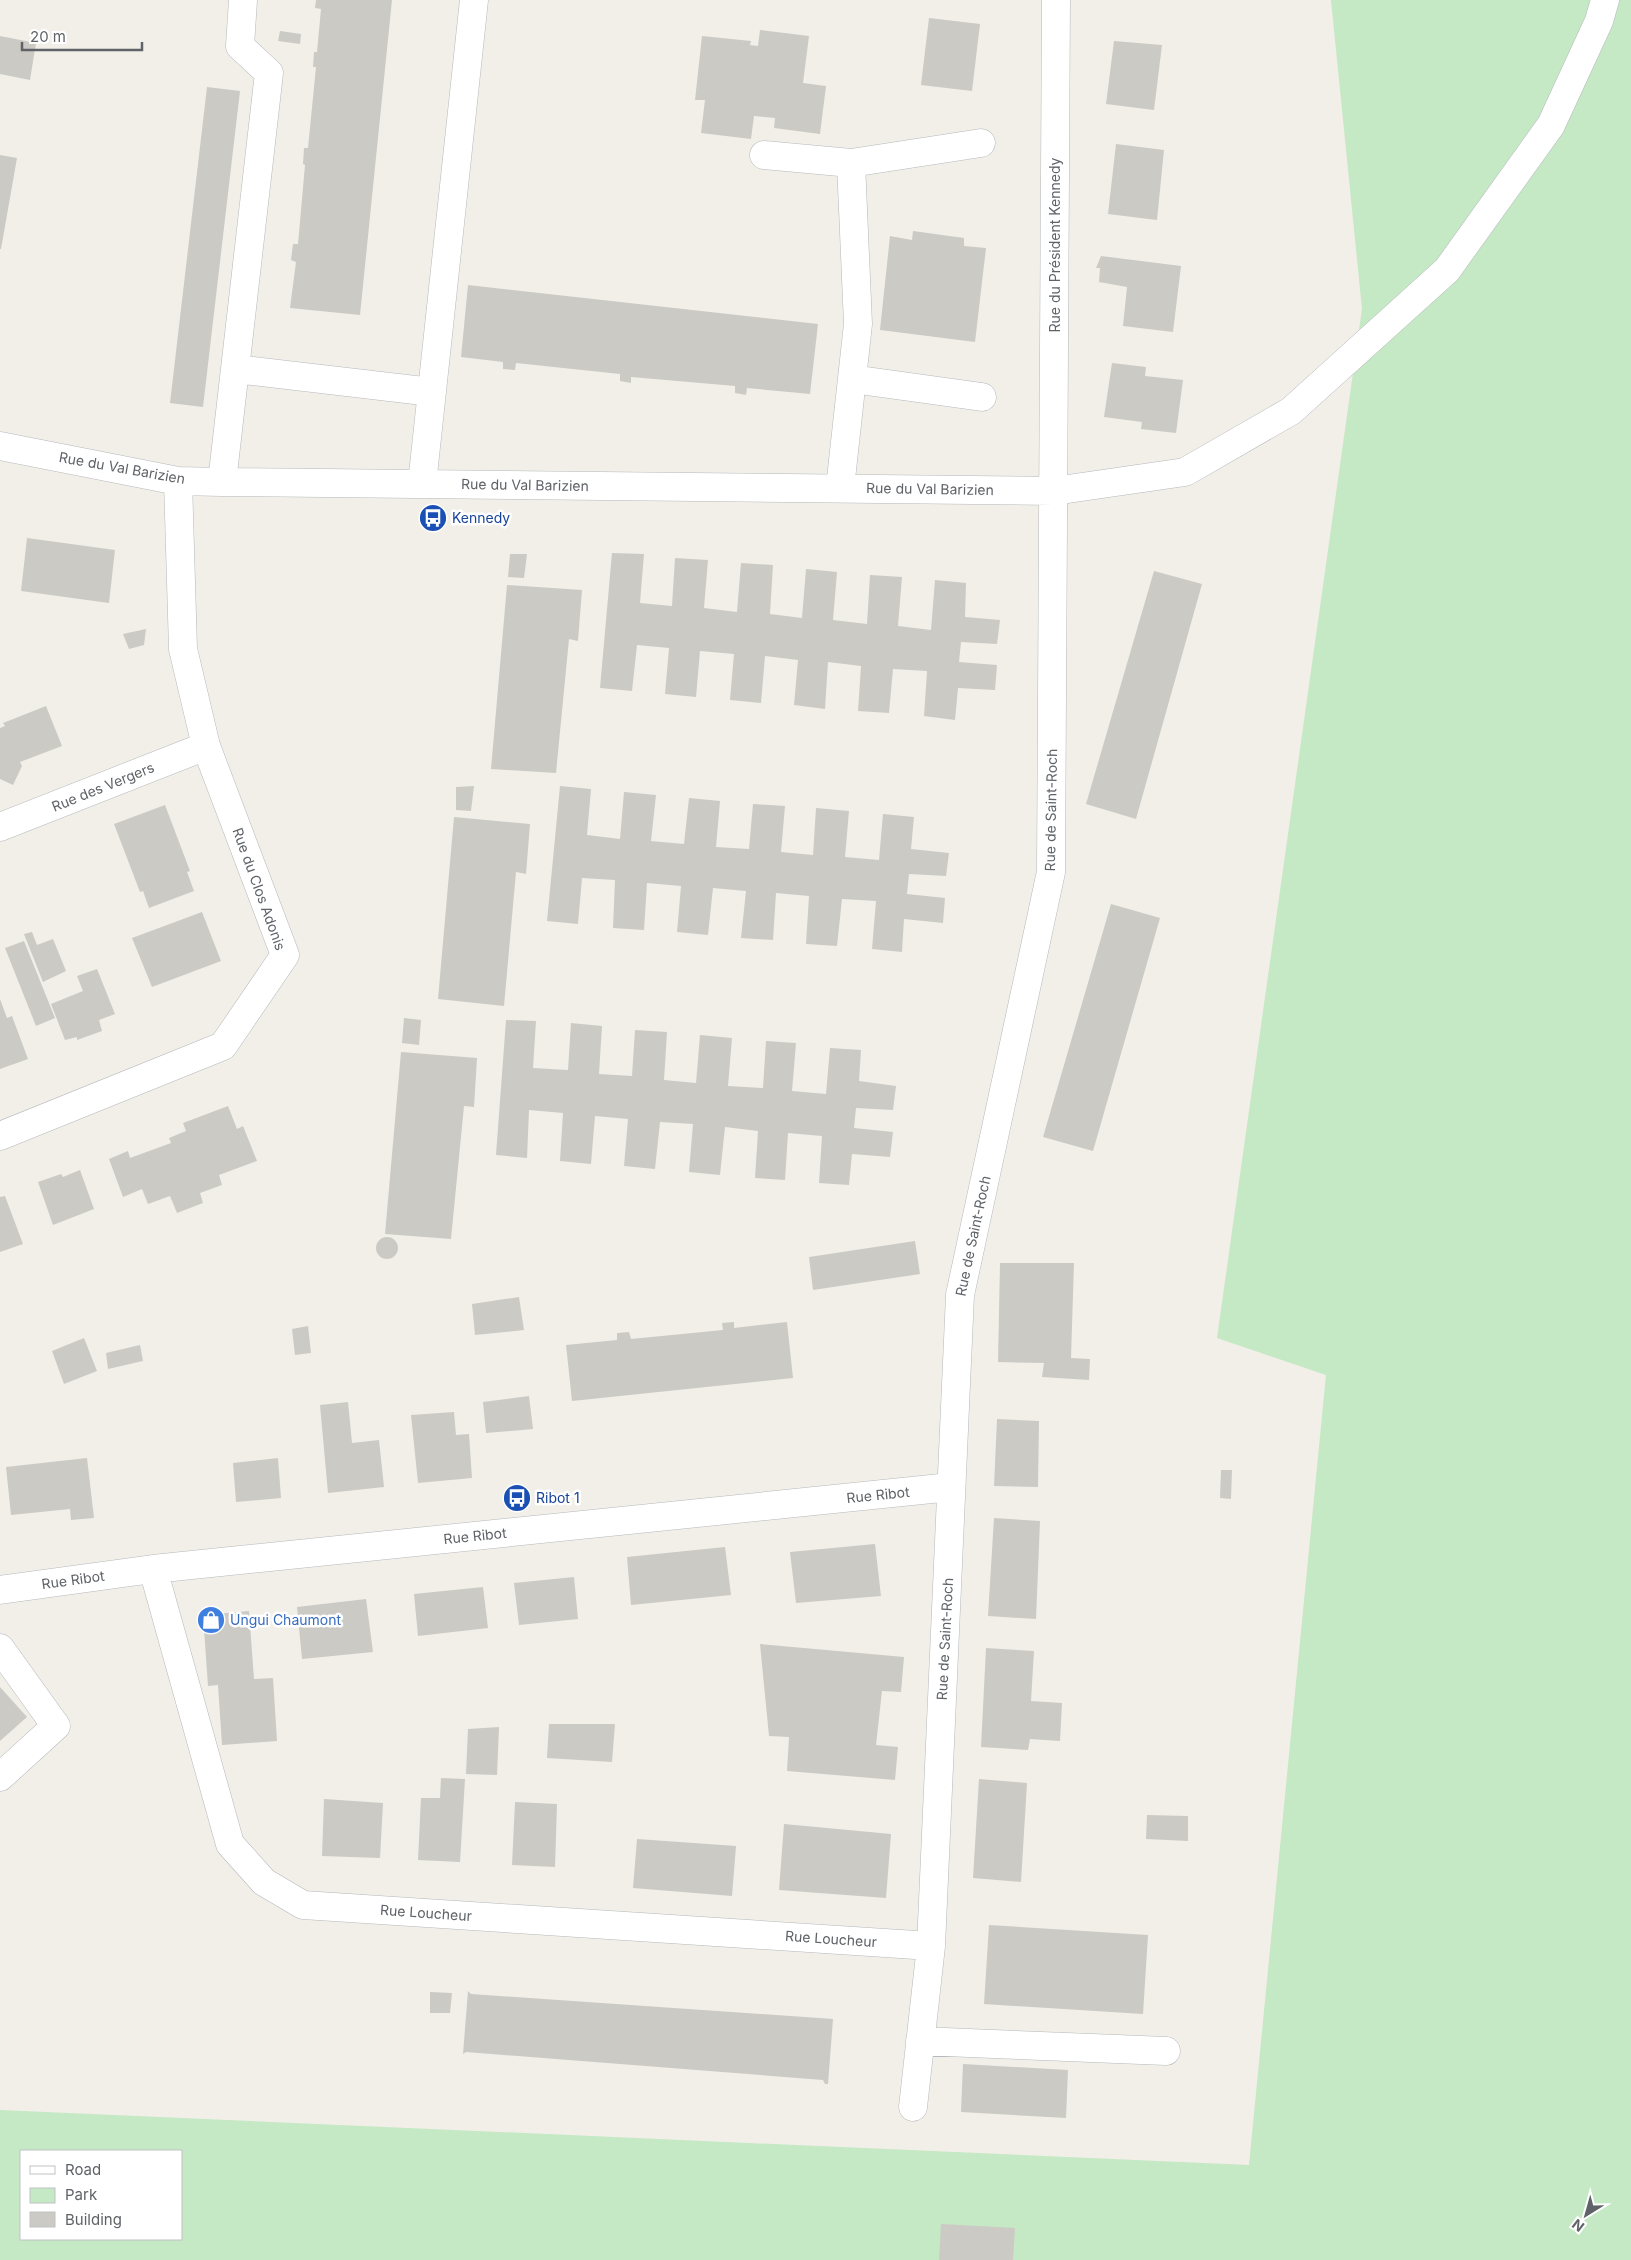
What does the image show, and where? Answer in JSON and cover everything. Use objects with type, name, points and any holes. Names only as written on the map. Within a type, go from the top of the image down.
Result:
[{"type":"street","points":[[222,482],[269,73],[240,46],[243,0]]},
{"type":"street","points":[[422,484],[474,0]]},
{"type":"street","name":"Rue du Président Kennedy","points":[[1054,491],[1056,0]]},
{"type":"street","name":"Rue du Val Barizien","points":[[0,446],[178,481],[222,482],[1054,491],[1185,472],[1291,411],[1447,270],[1551,125],[1600,22],[1605,0]]},
{"type":"street","points":[[764,155],[851,163],[981,144]]},
{"type":"street","points":[[840,488],[858,324],[851,163]]},
{"type":"street","points":[[235,369],[432,392]]},
{"type":"street","points":[[852,379],[982,397]]},
{"type":"street","name":"Rue du Clos Adonis","points":[[0,1136],[223,1046],[285,955],[206,746],[183,649],[178,481]]},
{"type":"street","name":"Rue de Saint-Roch","points":[[913,2107],[931,1946],[960,1295],[1051,872],[1054,491]]},
{"type":"street","name":"Rue des Vergers","points":[[0,828],[206,746]]},
{"type":"street","name":"Rue Ribot","points":[[0,1590],[153,1569],[952,1488]]},
{"type":"street","name":"Rue Loucheur","points":[[153,1569],[230,1844],[264,1882],[303,1905],[931,1946]]},
{"type":"street","points":[[0,1648],[56,1726],[0,1777]]},
{"type":"street","points":[[920,2041],[1166,2051]]},
{"type":"green space","points":[[1331,0],[1631,0],[1631,2260],[0,2260],[0,2110],[1249,2165],[1326,1375],[1217,1338],[1362,309]]},
{"type":"building","points":[[316,0],[392,0],[360,315],[290,308],[296,262],[291,260],[293,244],[298,244],[305,165],[303,164],[304,148],[308,148],[316,67],[313,67],[314,52],[317,52],[321,9],[315,8]]},
{"type":"building","points":[[929,18],[980,24],[972,91],[921,85]]},
{"type":"building","points":[[760,30],[809,36],[803,83],[826,86],[820,134],[774,128],[775,118],[754,116],[751,139],[701,133],[705,100],[695,100],[702,36],[751,41],[750,45],[758,46]]},
{"type":"building","points":[[280,31],[301,34],[300,44],[278,41]]},
{"type":"building","points":[[0,36],[36,43],[30,80],[0,74]]},
{"type":"building","points":[[1114,41],[1162,45],[1154,110],[1106,104]]},
{"type":"building","points":[[207,87],[240,91],[203,407],[170,403]]},
{"type":"building","points":[[1116,144],[1164,150],[1157,220],[1108,214]]},
{"type":"building","points":[[0,155],[17,158],[1,249],[0,249]]},
{"type":"building","points":[[913,231],[964,238],[964,246],[986,248],[975,342],[880,330],[890,236],[912,240]]},
{"type":"building","points":[[1101,256],[1181,266],[1173,332],[1123,326],[1127,287],[1099,282],[1100,268],[1096,268]]},
{"type":"building","points":[[468,285],[818,324],[810,394],[747,388],[746,395],[735,393],[735,386],[631,377],[631,383],[620,381],[620,374],[516,363],[515,370],[503,369],[503,362],[461,357]]},
{"type":"building","points":[[1112,363],[1146,367],[1145,376],[1183,380],[1176,433],[1141,429],[1142,422],[1104,417]]},
{"type":"building","points":[[27,538],[115,550],[109,603],[21,591]]},
{"type":"building","points":[[612,553],[644,554],[640,603],[672,606],[675,558],[708,560],[704,608],[737,612],[741,563],[773,565],[770,614],[802,618],[806,569],[837,572],[833,620],[867,624],[870,575],[902,577],[898,626],[931,630],[935,580],[966,583],[965,617],[1000,620],[997,644],[961,642],[959,662],[997,665],[995,690],[958,688],[955,720],[924,716],[927,671],[893,669],[889,713],[858,711],[861,666],[828,662],[825,709],[794,705],[798,660],[765,656],[761,703],[730,700],[734,654],[700,651],[696,697],[665,694],[669,648],[637,645],[632,691],[600,688]]},
{"type":"building","points":[[510,554],[527,554],[524,578],[508,577]]},
{"type":"building","points":[[1154,571],[1202,584],[1136,819],[1086,804]]},
{"type":"building","points":[[507,585],[582,590],[578,641],[569,639],[556,773],[491,769]]},
{"type":"building","points":[[146,629],[144,645],[129,649],[123,634]]},
{"type":"building","points":[[46,706],[62,746],[20,762],[22,766],[13,785],[0,779],[0,728],[5,726],[3,723]]},
{"type":"building","points":[[474,786],[471,811],[456,810],[456,787]]},
{"type":"building","points":[[560,786],[591,789],[587,835],[620,839],[624,792],[656,795],[651,841],[684,844],[689,798],[720,801],[716,847],[749,849],[753,804],[785,806],[781,852],[813,855],[816,808],[849,811],[845,857],[879,860],[883,814],[914,817],[911,849],[949,853],[946,876],[909,874],[907,894],[945,898],[943,923],[904,919],[902,952],[872,949],[876,901],[842,899],[837,946],[806,944],[809,896],[776,893],[773,940],[741,938],[746,891],[713,888],[708,935],[677,932],[681,886],[647,883],[644,930],[613,928],[615,880],[582,878],[578,924],[547,921]]},
{"type":"building","points":[[165,805],[190,871],[187,872],[194,891],[149,908],[143,891],[140,892],[114,824]]},
{"type":"building","points":[[454,817],[530,824],[526,874],[516,872],[504,1006],[438,999]]},
{"type":"building","points":[[1111,904],[1160,918],[1093,1151],[1043,1137]]},
{"type":"building","points":[[202,912],[221,961],[152,987],[132,938]]},
{"type":"building","points":[[32,932],[37,945],[53,939],[66,971],[43,982],[24,934]]},
{"type":"building","points":[[24,941],[55,1018],[36,1026],[5,948]]},
{"type":"building","points":[[97,969],[115,1014],[99,1020],[102,1031],[77,1040],[77,1037],[65,1040],[51,1004],[83,991],[77,976]]},
{"type":"building","points":[[0,999],[7,1018],[12,1016],[28,1059],[0,1069]]},
{"type":"building","points":[[404,1018],[421,1020],[419,1045],[402,1043]]},
{"type":"building","points":[[506,1020],[536,1021],[533,1068],[568,1070],[571,1023],[602,1026],[599,1074],[632,1076],[635,1030],[667,1032],[664,1080],[696,1083],[700,1035],[732,1038],[728,1086],[763,1088],[766,1041],[796,1043],[792,1091],[826,1094],[830,1048],[861,1050],[859,1081],[896,1086],[893,1110],[856,1108],[854,1128],[893,1132],[890,1157],[852,1154],[849,1185],[819,1183],[822,1136],[788,1133],[785,1180],[755,1178],[758,1131],[725,1127],[720,1175],[689,1172],[693,1124],[660,1122],[655,1169],[624,1166],[628,1119],[595,1116],[591,1164],[560,1161],[563,1113],[529,1110],[527,1158],[496,1155]]},
{"type":"building","points":[[401,1052],[477,1058],[474,1107],[464,1106],[451,1239],[385,1234]]},
{"type":"building","points":[[228,1106],[237,1129],[243,1126],[257,1161],[219,1175],[222,1185],[200,1193],[203,1203],[177,1213],[170,1196],[148,1204],[142,1189],[123,1197],[109,1159],[128,1151],[130,1158],[171,1143],[169,1138],[186,1131],[183,1123]]},
{"type":"building","points":[[80,1170],[94,1209],[53,1225],[38,1182],[61,1174],[63,1177]]},
{"type":"building","points":[[5,1196],[23,1244],[0,1252],[0,1197]]},
{"type":"building","points":[[387,1237],[397,1244],[398,1248],[391,1258],[387,1259],[377,1252],[376,1248],[383,1238]]},
{"type":"building","points":[[915,1241],[920,1274],[813,1290],[809,1257]]},
{"type":"building","points":[[1000,1263],[1074,1263],[1071,1358],[1090,1359],[1089,1380],[1042,1377],[1044,1363],[998,1362]]},
{"type":"building","points":[[519,1297],[524,1330],[475,1335],[472,1304]]},
{"type":"building","points":[[734,1322],[734,1328],[787,1322],[793,1378],[572,1401],[566,1345],[617,1340],[617,1333],[629,1332],[631,1339],[723,1330],[722,1323]]},
{"type":"building","points":[[308,1326],[311,1353],[295,1355],[292,1329]]},
{"type":"building","points":[[84,1338],[97,1371],[64,1384],[52,1351]]},
{"type":"building","points":[[140,1345],[143,1361],[108,1369],[106,1353]]},
{"type":"building","points":[[529,1396],[533,1429],[486,1433],[483,1402]]},
{"type":"building","points":[[348,1402],[352,1443],[379,1440],[384,1487],[328,1493],[320,1405]]},
{"type":"building","points":[[454,1412],[456,1435],[469,1434],[472,1478],[418,1483],[411,1415]]},
{"type":"building","points":[[997,1419],[1039,1421],[1038,1487],[994,1486]]},
{"type":"building","points":[[87,1458],[94,1518],[71,1520],[70,1509],[11,1515],[6,1467]]},
{"type":"building","points":[[278,1458],[281,1498],[236,1502],[233,1463]]},
{"type":"building","points":[[1221,1470],[1232,1470],[1231,1499],[1220,1498]]},
{"type":"building","points":[[994,1518],[1040,1521],[1036,1619],[988,1616]]},
{"type":"building","points":[[875,1544],[881,1596],[796,1603],[790,1552]]},
{"type":"building","points":[[725,1547],[731,1595],[631,1605],[627,1557]]},
{"type":"building","points":[[574,1577],[578,1619],[519,1625],[514,1583]]},
{"type":"building","points":[[483,1587],[488,1628],[418,1636],[414,1594]]},
{"type":"building","points":[[366,1599],[373,1652],[302,1659],[297,1607]]},
{"type":"building","points":[[249,1611],[254,1679],[273,1678],[277,1741],[222,1745],[218,1685],[208,1686],[203,1615]]},
{"type":"building","points":[[760,1644],[904,1657],[901,1692],[882,1691],[876,1745],[898,1747],[895,1780],[787,1771],[789,1737],[769,1736]]},
{"type":"building","points":[[986,1648],[1034,1651],[1031,1701],[1062,1703],[1060,1741],[1030,1739],[1028,1750],[981,1747]]},
{"type":"building","points":[[0,1687],[27,1717],[0,1741]]},
{"type":"building","points":[[549,1724],[615,1724],[612,1762],[547,1758]]},
{"type":"building","points":[[499,1727],[497,1775],[466,1774],[468,1729]]},
{"type":"building","points":[[441,1778],[465,1779],[460,1862],[418,1860],[421,1798],[440,1798]]},
{"type":"building","points":[[979,1779],[1027,1783],[1021,1882],[973,1878]]},
{"type":"building","points":[[324,1799],[383,1803],[380,1858],[322,1856]]},
{"type":"building","points":[[515,1802],[557,1804],[555,1867],[512,1865]]},
{"type":"building","points":[[1147,1815],[1188,1816],[1188,1841],[1146,1839]]},
{"type":"building","points":[[784,1824],[891,1834],[886,1898],[779,1890]]},
{"type":"building","points":[[637,1839],[736,1846],[732,1896],[633,1888]]},
{"type":"building","points":[[989,1925],[1148,1935],[1143,2014],[984,2004]]},
{"type":"building","points":[[468,1991],[471,1994],[833,2019],[828,2084],[825,2084],[823,2080],[466,2052],[463,2054]]},
{"type":"building","points":[[430,1992],[452,1993],[450,2013],[430,2013]]},
{"type":"building","points":[[963,2064],[1068,2070],[1066,2118],[961,2112]]},
{"type":"building","points":[[941,2224],[1015,2228],[1013,2260],[939,2260]]},
{"type":"place","name":"Kennedy","points":[[433,518]]},
{"type":"place","name":"Ribot 1","points":[[517,1498]]},
{"type":"place","name":"Ungui Chaumont","points":[[211,1620]]}]
